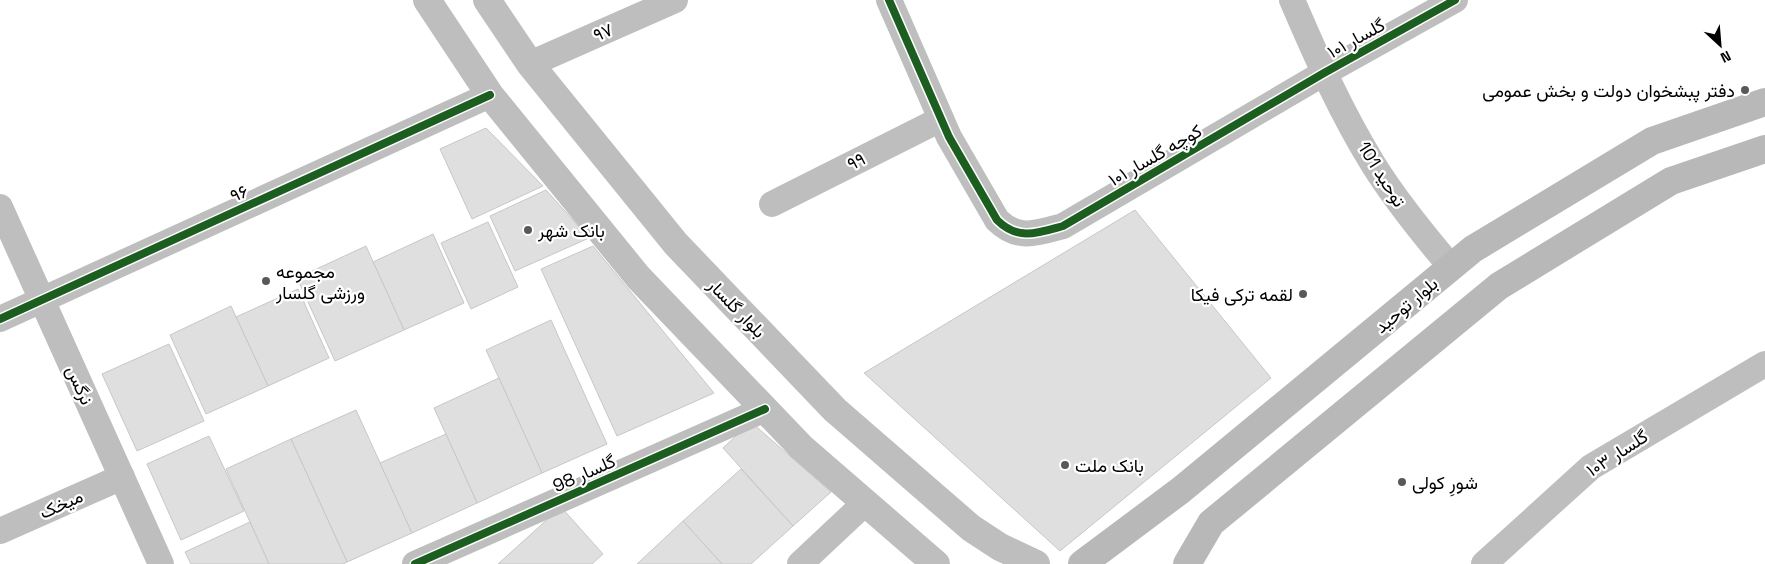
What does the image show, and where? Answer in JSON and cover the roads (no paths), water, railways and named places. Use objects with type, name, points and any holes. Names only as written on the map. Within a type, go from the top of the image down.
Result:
[{"type":"main road","points":[[426,0],[490,95],[638,277],[801,447],[936,564]]},
{"type":"main road","name":"بلوار گلسار","points":[[487,0],[530,64],[676,244],[835,410],[971,528],[1000,547],[1036,564]]},
{"type":"main road","name":"بلوار توحید","points":[[1082,564],[1181,490],[1473,249],[1652,141],[1765,102]]},
{"type":"main road","points":[[1187,564],[1211,523],[1499,286],[1671,181],[1765,149]]},
{"type":"main road","points":[[1451,267],[1480,300]]},
{"type":"street","name":"۹۷","points":[[530,64],[675,0]]},
{"type":"street","points":[[889,0],[941,119]]},
{"type":"street","name":"توحید 101","points":[[1292,0],[1324,73],[1372,163],[1410,218],[1451,267]]},
{"type":"street","name":"گلسار ۱۰۱","points":[[1324,73],[1455,0]]},
{"type":"street","name":"کوچه گلسار ۱۰۱","points":[[941,119],[949,137],[997,220],[1008,230],[1020,233],[1038,233],[1063,226],[1324,73]]},
{"type":"street","name":"۹۶","points":[[0,319],[490,95]]},
{"type":"street","name":"۹۹","points":[[772,204],[941,119]]},
{"type":"street","name":"نرگس","points":[[0,207],[161,564]]},
{"type":"street","name":"گلسار ۱۰۳","points":[[1484,564],[1591,467],[1765,364]]},
{"type":"street","name":"گلسار 98","points":[[416,564],[765,409]]},
{"type":"street","name":"میخک","points":[[0,531],[122,477]]},
{"type":"street","points":[[800,564],[865,503]]},
{"type":"place","name":"دفتر پبشخوان دولت و بخش عمومی","points":[[1745,90]]},
{"type":"place","name":"بانک شهر","points":[[528,230]]},
{"type":"place","name":"مجموعه ورزشی گلسار","points":[[266,281]]},
{"type":"place","name":"لقمه ترکی فیکا","points":[[1303,294]]},
{"type":"place","name":"بانک ملت","points":[[1065,465]]},
{"type":"place","name":"شورِ کولی","points":[[1402,482]]}]
